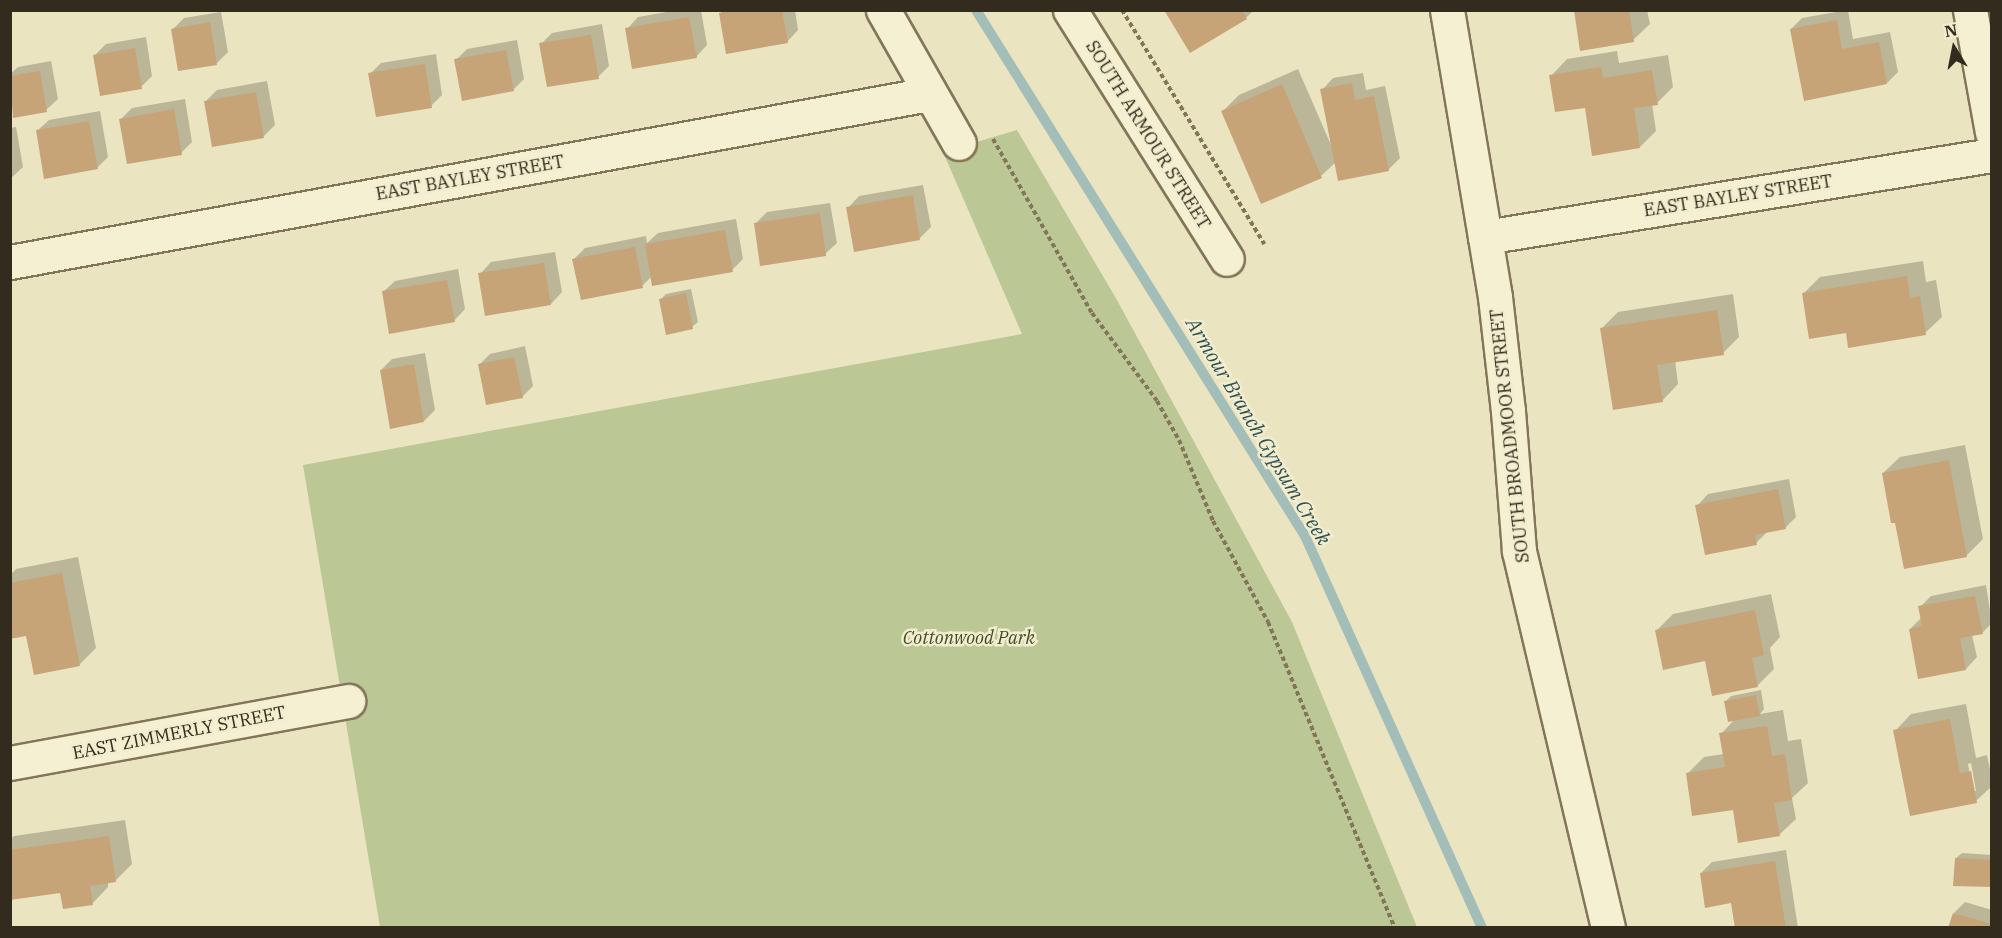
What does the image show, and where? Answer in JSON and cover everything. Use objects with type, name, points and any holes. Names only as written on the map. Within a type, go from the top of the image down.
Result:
[{"type":"street","points":[[882,10],[959,143]]},
{"type":"street","name":"SOUTH ARMOUR STREET","points":[[1070,10],[1227,259]]},
{"type":"street","name":"SOUTH BROADMOOR STREET","points":[[1447,10],[1485,237],[1508,411],[1519,551],[1608,927]]},
{"type":"street","points":[[1970,10],[1992,132]]},
{"type":"street","name":"EAST BAYLEY STREET","points":[[10,262],[929,94]]},
{"type":"street","name":"EAST BAYLEY STREET","points":[[1485,237],[1992,155]]},
{"type":"street","name":"EAST ZIMMERLY STREET","points":[[10,763],[348,701]]},
{"type":"path","points":[[1122,10],[1264,244]]},
{"type":"path","points":[[959,143],[991,135],[1092,313],[1157,400],[1179,440],[1213,521],[1268,622],[1395,927]]},
{"type":"green space","name":"Cottonwood Park","points":[[1017,130],[1117,300],[1292,622],[1417,927],[380,927],[303,465],[1022,334],[943,152]]},
{"type":"building","points":[[732,10],[782,10],[788,43],[726,54],[719,13]]},
{"type":"building","points":[[1164,10],[1242,10],[1247,19],[1190,53]]},
{"type":"building","points":[[1574,10],[1629,10],[1634,42],[1580,51]]},
{"type":"building","points":[[689,17],[697,58],[632,69],[625,28]]},
{"type":"building","points":[[1837,20],[1842,49],[1879,42],[1887,84],[1804,101],[1790,29]]},
{"type":"building","points":[[210,22],[217,65],[178,71],[171,29]]},
{"type":"building","points":[[591,35],[599,79],[547,87],[539,43]]},
{"type":"building","points":[[135,48],[142,89],[100,96],[93,55]]},
{"type":"building","points":[[506,50],[514,91],[462,101],[454,59]]},
{"type":"building","points":[[425,64],[432,108],[376,117],[368,73]]},
{"type":"building","points":[[1601,67],[1603,78],[1652,70],[1658,105],[1634,108],[1640,148],[1592,156],[1585,108],[1555,112],[1549,75]]},
{"type":"building","points":[[40,71],[47,112],[13,118],[10,76]]},
{"type":"building","points":[[1352,83],[1355,100],[1374,96],[1389,171],[1338,181],[1320,89]]},
{"type":"building","points":[[1282,84],[1322,178],[1261,204],[1221,111]]},
{"type":"building","points":[[256,92],[264,138],[212,147],[204,101]]},
{"type":"building","points":[[174,109],[182,155],[127,164],[119,119]]},
{"type":"building","points":[[89,121],[98,169],[44,179],[36,130]]},
{"type":"building","points":[[913,195],[920,240],[854,252],[846,207]]},
{"type":"building","points":[[820,213],[826,256],[760,266],[754,223]]},
{"type":"building","points":[[725,230],[733,272],[652,286],[645,244]]},
{"type":"building","points":[[635,247],[643,288],[581,300],[572,259]]},
{"type":"building","points":[[544,263],[551,305],[485,316],[478,273]]},
{"type":"building","points":[[1907,276],[1910,298],[1920,296],[1926,335],[1848,348],[1846,333],[1809,339],[1802,293]]},
{"type":"building","points":[[447,280],[455,322],[389,334],[382,291]]},
{"type":"building","points":[[686,293],[693,329],[666,335],[659,299]]},
{"type":"building","points":[[1717,310],[1724,355],[1657,365],[1663,402],[1613,410],[1600,328]]},
{"type":"building","points":[[514,357],[523,398],[486,405],[478,364]]},
{"type":"building","points":[[414,364],[424,422],[390,429],[380,370]]},
{"type":"building","points":[[1949,460],[1967,557],[1904,569],[1895,523],[1891,523],[1882,473]]},
{"type":"building","points":[[1778,489],[1786,529],[1755,535],[1757,545],[1705,555],[1695,505]]},
{"type":"building","points":[[62,573],[80,666],[34,675],[26,636],[10,639],[10,583]]},
{"type":"building","points":[[1975,596],[1983,634],[1960,638],[1966,670],[1918,679],[1909,629],[1922,626],[1918,606]]},
{"type":"building","points":[[1755,610],[1764,655],[1752,658],[1758,687],[1712,696],[1705,661],[1663,670],[1655,630]]},
{"type":"building","points":[[1756,695],[1760,716],[1728,722],[1724,701]]},
{"type":"building","points":[[1950,719],[1960,773],[1971,771],[1977,803],[1910,816],[1893,730]]},
{"type":"building","points":[[1767,726],[1772,756],[1785,754],[1792,800],[1774,803],[1780,836],[1738,843],[1733,810],[1692,816],[1686,773],[1725,767],[1719,733]]},
{"type":"building","points":[[109,836],[116,882],[90,886],[93,905],[63,909],[60,893],[10,900],[10,850]]},
{"type":"building","points":[[1955,858],[1992,860],[1992,887],[1953,886]]},
{"type":"building","points":[[1775,861],[1786,928],[1735,928],[1731,903],[1705,908],[1700,873]]},
{"type":"building","points":[[1953,913],[1992,924],[1992,928],[1948,928]]},
{"type":"waterway","name":"Armour Branch Gypsum Creek","points":[[976,10],[1305,536],[1482,928]]}]
